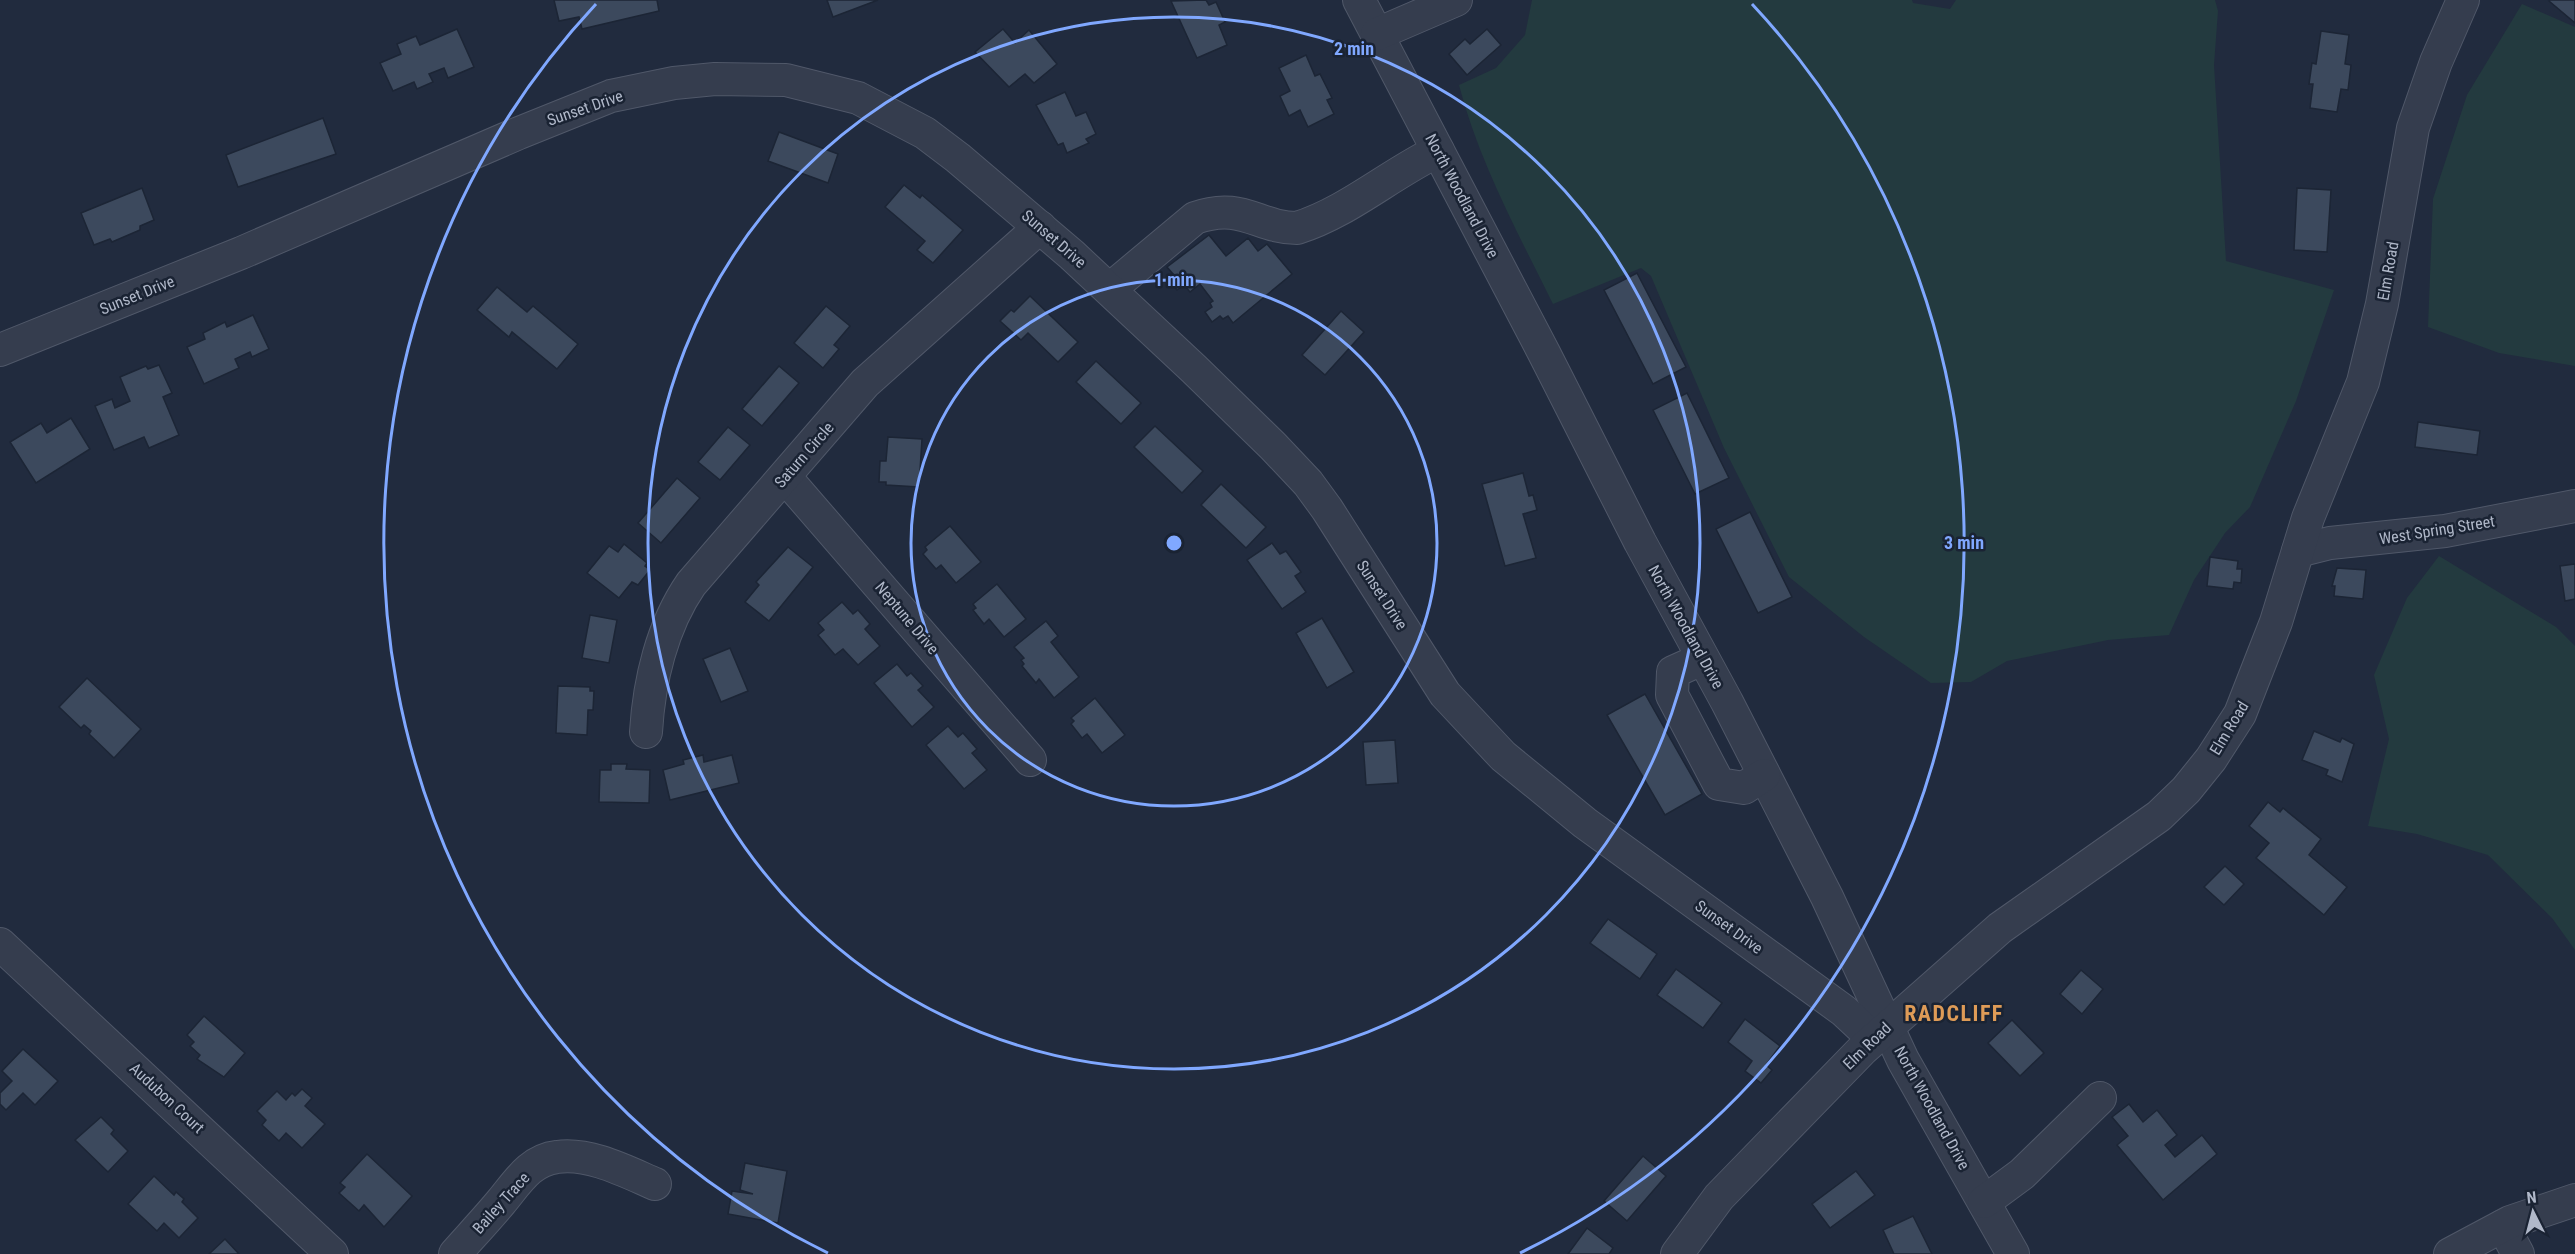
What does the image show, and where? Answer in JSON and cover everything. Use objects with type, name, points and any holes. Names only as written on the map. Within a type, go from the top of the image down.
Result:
[{"type":"street","name":"North Woodland Drive","points":[[1359,0],[1764,775],[1881,1032],[1903,1060],[2013,1254]]},
{"type":"street","points":[[1377,34],[1456,0]]},
{"type":"street","name":"Elm Road","points":[[1677,1254],[1719,1197],[1881,1032],[2000,928],[2158,816],[2186,790],[2211,759],[2240,714],[2276,622],[2307,519],[2363,382],[2382,304],[2413,128],[2436,62],[2463,0]]},
{"type":"street","name":"Sunset Drive","points":[[0,350],[241,252],[611,96],[674,83],[749,77],[786,80],[858,98],[925,133],[1040,227],[1110,289],[1308,483],[1445,694],[1503,756],[1585,823],[1844,1011],[1881,1032]]},
{"type":"street","points":[[1110,289],[1195,218],[1209,213],[1242,213],[1297,228],[1377,188],[1407,166],[1438,151]]},
{"type":"street","name":"Saturn Circle","points":[[646,732],[648,707],[670,618],[705,567],[865,383],[1040,227]]},
{"type":"street","name":"Neptune Drive","points":[[785,477],[1030,760]]},
{"type":"street","name":"West Spring Street","points":[[2298,551],[2330,543],[2445,531],[2575,506]]},
{"type":"street","points":[[1702,659],[1674,672],[1672,695],[1719,784],[1744,788],[1764,775]]},
{"type":"street","points":[[1686,722],[1727,702]]},
{"type":"street","name":"Audubon Court","points":[[0,944],[332,1254]]},
{"type":"street","points":[[1984,1202],[2022,1174],[2100,1098]]},
{"type":"street","name":"Bailey Trace","points":[[455,1254],[503,1200],[515,1182],[543,1161],[572,1156],[655,1184]]},
{"type":"street","points":[[2450,1254],[2503,1226],[2575,1200]]},
{"type":"street","points":[[2503,1226],[2518,1254]]},
{"type":"green space","points":[[1532,0],[1912,0],[1913,3],[1950,9],[1956,0],[2215,0],[2218,11],[2214,65],[2226,261],[2334,290],[2296,401],[2250,507],[2225,533],[2194,580],[2169,635],[2108,640],[2007,661],[1971,682],[1931,683],[1864,637],[1789,577],[1724,448],[1651,276],[1641,268],[1553,304],[1500,197],[1477,142],[1459,85],[1496,68],[1525,35]]},
{"type":"green space","points":[[2522,4],[2575,27],[2575,366],[2499,353],[2428,327],[2433,199],[2467,95]]},
{"type":"green space","points":[[2439,556],[2556,627],[2575,646],[2575,950],[2552,918],[2488,855],[2417,834],[2368,826],[2389,739],[2374,675],[2407,598]]},
{"type":"building","points":[[554,0],[657,0],[659,11],[582,29],[579,17],[559,21]]},
{"type":"building","points":[[827,0],[878,0],[833,17]]},
{"type":"building","points":[[1206,0],[1209,5],[1216,2],[1225,22],[1219,25],[1227,45],[1197,58],[1171,1]]},
{"type":"building","points":[[2550,0],[2575,0],[2575,23],[2549,1]]},
{"type":"building","points":[[457,29],[474,67],[448,78],[444,68],[429,74],[433,82],[417,89],[414,82],[393,91],[380,63],[401,54],[397,44],[416,36],[420,45]]},
{"type":"building","points":[[1003,29],[1015,43],[1029,30],[1057,64],[1034,83],[1025,74],[1009,87],[975,52]]},
{"type":"building","points":[[1487,29],[1501,45],[1467,75],[1449,54],[1465,39],[1470,44]]},
{"type":"building","points":[[2321,31],[2349,35],[2345,64],[2351,65],[2348,90],[2341,89],[2337,112],[2310,108],[2313,84],[2309,84],[2312,63],[2316,64]]},
{"type":"building","points":[[1306,55],[1315,76],[1320,74],[1332,98],[1327,100],[1334,114],[1308,127],[1300,110],[1289,116],[1280,96],[1290,91],[1279,68]]},
{"type":"building","points":[[1065,92],[1076,116],[1086,112],[1096,134],[1086,139],[1089,143],[1067,153],[1063,143],[1058,145],[1036,105]]},
{"type":"building","points":[[323,118],[336,154],[238,187],[226,155]]},
{"type":"building","points":[[779,132],[838,154],[828,183],[768,161]]},
{"type":"building","points":[[904,185],[920,198],[922,195],[963,230],[933,263],[917,250],[925,241],[885,207]]},
{"type":"building","points":[[142,188],[154,220],[140,226],[140,230],[112,242],[110,239],[94,245],[81,213]]},
{"type":"building","points":[[2297,188],[2331,190],[2327,252],[2294,250]]},
{"type":"building","points":[[1209,235],[1226,256],[1248,238],[1258,251],[1267,244],[1292,274],[1233,323],[1228,316],[1223,319],[1220,316],[1212,322],[1205,312],[1212,307],[1210,303],[1213,301],[1200,284],[1190,292],[1184,285],[1177,290],[1168,278],[1173,274],[1167,267]]},
{"type":"building","points":[[1637,273],[1686,367],[1653,384],[1604,290]]},
{"type":"building","points":[[497,287],[527,312],[533,306],[578,344],[557,369],[512,332],[509,337],[477,310]]},
{"type":"building","points":[[1030,296],[1078,342],[1058,362],[1028,333],[1021,340],[1000,321],[1011,310],[1014,312]]},
{"type":"building","points":[[826,306],[850,326],[834,345],[839,349],[823,368],[794,343]]},
{"type":"building","points":[[1341,311],[1364,332],[1325,375],[1302,355]]},
{"type":"building","points":[[253,315],[269,349],[252,357],[250,352],[235,359],[239,368],[204,384],[187,347],[205,339],[203,333],[225,322],[227,327]]},
{"type":"building","points":[[1096,361],[1141,403],[1121,424],[1076,382]]},
{"type":"building","points":[[159,365],[172,393],[163,397],[179,435],[149,448],[144,437],[114,450],[95,406],[112,399],[115,408],[130,401],[120,377],[146,366],[148,369]]},
{"type":"building","points":[[779,366],[799,383],[762,426],[742,409]]},
{"type":"building","points":[[1687,393],[1729,478],[1695,494],[1653,410]]},
{"type":"building","points":[[71,418],[90,449],[36,483],[10,442],[41,423],[47,433]]},
{"type":"building","points":[[2418,422],[2480,431],[2477,455],[2415,447]]},
{"type":"building","points":[[1155,426],[1203,471],[1182,493],[1134,447]]},
{"type":"building","points":[[728,427],[750,445],[720,480],[698,462]]},
{"type":"building","points":[[888,437],[922,439],[919,487],[886,485],[886,482],[879,482],[880,461],[886,461]]},
{"type":"building","points":[[1523,473],[1529,496],[1533,495],[1537,510],[1523,514],[1536,558],[1505,566],[1482,484]]},
{"type":"building","points":[[677,478],[700,498],[661,543],[638,523]]},
{"type":"building","points":[[1221,484],[1266,527],[1246,548],[1201,505]]},
{"type":"building","points":[[1750,512],[1792,597],[1758,613],[1716,529]]},
{"type":"building","points":[[950,526],[981,562],[956,583],[941,565],[936,569],[923,554],[927,550],[925,547]]},
{"type":"building","points":[[1272,543],[1280,554],[1286,551],[1301,572],[1295,576],[1306,592],[1282,609],[1247,560]]},
{"type":"building","points":[[624,544],[647,563],[645,566],[650,570],[638,585],[632,582],[619,598],[587,573],[609,546],[618,552]]},
{"type":"building","points":[[788,547],[813,567],[769,621],[745,602],[759,585],[756,582]]},
{"type":"building","points":[[2210,557],[2238,561],[2237,569],[2242,569],[2241,583],[2234,582],[2233,589],[2207,586]]},
{"type":"building","points":[[2575,564],[2575,599],[2565,601],[2560,566]]},
{"type":"building","points":[[2337,568],[2366,570],[2363,599],[2334,596],[2335,586],[2332,586]]},
{"type":"building","points":[[997,584],[1026,619],[1004,637],[989,619],[984,624],[973,610],[976,608],[973,604]]},
{"type":"building","points":[[842,602],[853,614],[858,610],[870,624],[865,629],[880,646],[858,665],[843,649],[835,655],[818,635],[824,630],[818,623]]},
{"type":"building","points":[[590,615],[617,620],[609,663],[582,658]]},
{"type":"building","points":[[1322,618],[1354,672],[1327,688],[1296,633]]},
{"type":"building","points":[[1046,621],[1058,636],[1051,642],[1079,677],[1054,698],[1039,679],[1036,683],[1022,666],[1024,664],[1021,660],[1024,658],[1014,647]]},
{"type":"building","points":[[730,648],[748,691],[721,702],[703,659]]},
{"type":"building","points":[[897,664],[907,676],[911,673],[923,686],[918,690],[934,707],[912,727],[874,683]]},
{"type":"building","points":[[87,678],[141,729],[114,758],[89,734],[91,731],[84,725],[81,728],[59,707]]},
{"type":"building","points":[[558,686],[590,687],[590,691],[594,691],[593,710],[588,710],[587,735],[556,733]]},
{"type":"building","points":[[1645,694],[1702,794],[1665,815],[1607,715]]},
{"type":"building","points":[[1095,698],[1125,735],[1102,753],[1087,734],[1082,738],[1071,724],[1074,721],[1071,718]]},
{"type":"building","points":[[948,726],[958,737],[963,733],[977,749],[972,753],[987,770],[964,789],[926,745]]},
{"type":"building","points":[[2314,731],[2340,742],[2342,738],[2354,744],[2342,782],[2326,775],[2328,770],[2302,760]]},
{"type":"building","points":[[1395,740],[1398,783],[1366,785],[1363,742]]},
{"type":"building","points":[[703,755],[704,762],[732,755],[739,783],[670,800],[663,770],[684,764],[683,760]]},
{"type":"building","points":[[611,764],[627,764],[626,769],[650,770],[649,803],[599,802],[600,770],[611,770]]},
{"type":"building","points":[[2268,802],[2280,812],[2283,808],[2321,839],[2309,855],[2347,887],[2324,915],[2256,858],[2269,843],[2249,826]]},
{"type":"building","points":[[2225,866],[2244,884],[2224,905],[2204,887]]},
{"type":"building","points":[[1608,919],[1657,954],[1640,979],[1590,943]]},
{"type":"building","points":[[1676,969],[1722,1003],[1703,1028],[1657,995]]},
{"type":"building","points":[[2081,970],[2103,989],[2082,1014],[2060,994]]},
{"type":"building","points":[[204,1016],[245,1053],[224,1077],[197,1059],[200,1055],[190,1046],[194,1042],[187,1035]]},
{"type":"building","points":[[1745,1019],[1780,1046],[1766,1065],[1772,1070],[1761,1083],[1745,1071],[1752,1061],[1728,1042]]},
{"type":"building","points":[[2012,1020],[2044,1053],[2020,1076],[1988,1043]]},
{"type":"building","points":[[23,1049],[58,1081],[35,1105],[23,1093],[6,1110],[0,1104],[0,1093],[12,1081],[2,1071]]},
{"type":"building","points":[[302,1089],[312,1098],[305,1106],[325,1124],[302,1148],[286,1133],[279,1141],[262,1125],[266,1120],[257,1111],[277,1091],[286,1100],[292,1093],[295,1096]]},
{"type":"building","points":[[2129,1104],[2143,1122],[2157,1110],[2177,1135],[2165,1145],[2175,1157],[2202,1135],[2217,1154],[2163,1200],[2117,1145],[2128,1136],[2112,1117]]},
{"type":"building","points":[[101,1117],[114,1130],[111,1134],[128,1151],[108,1172],[75,1140]]},
{"type":"building","points":[[367,1154],[412,1196],[384,1227],[364,1205],[359,1211],[339,1193],[345,1187],[340,1183]]},
{"type":"building","points":[[1643,1156],[1666,1176],[1627,1221],[1604,1201]]},
{"type":"building","points":[[745,1163],[787,1171],[778,1223],[728,1214],[732,1191],[753,1194],[740,1190]]},
{"type":"building","points":[[1856,1171],[1875,1195],[1830,1228],[1812,1204]]},
{"type":"building","points":[[154,1176],[174,1195],[176,1192],[184,1199],[182,1202],[198,1218],[179,1238],[164,1223],[157,1231],[128,1204]]},
{"type":"building","points":[[1913,1216],[1932,1254],[1894,1254],[1883,1230]]},
{"type":"building","points":[[1587,1228],[1613,1248],[1609,1254],[1568,1254]]},
{"type":"building","points":[[225,1239],[239,1254],[209,1254]]},
{"type":"district","name":"RADCLIFF","points":[[1954,1013]]}]
